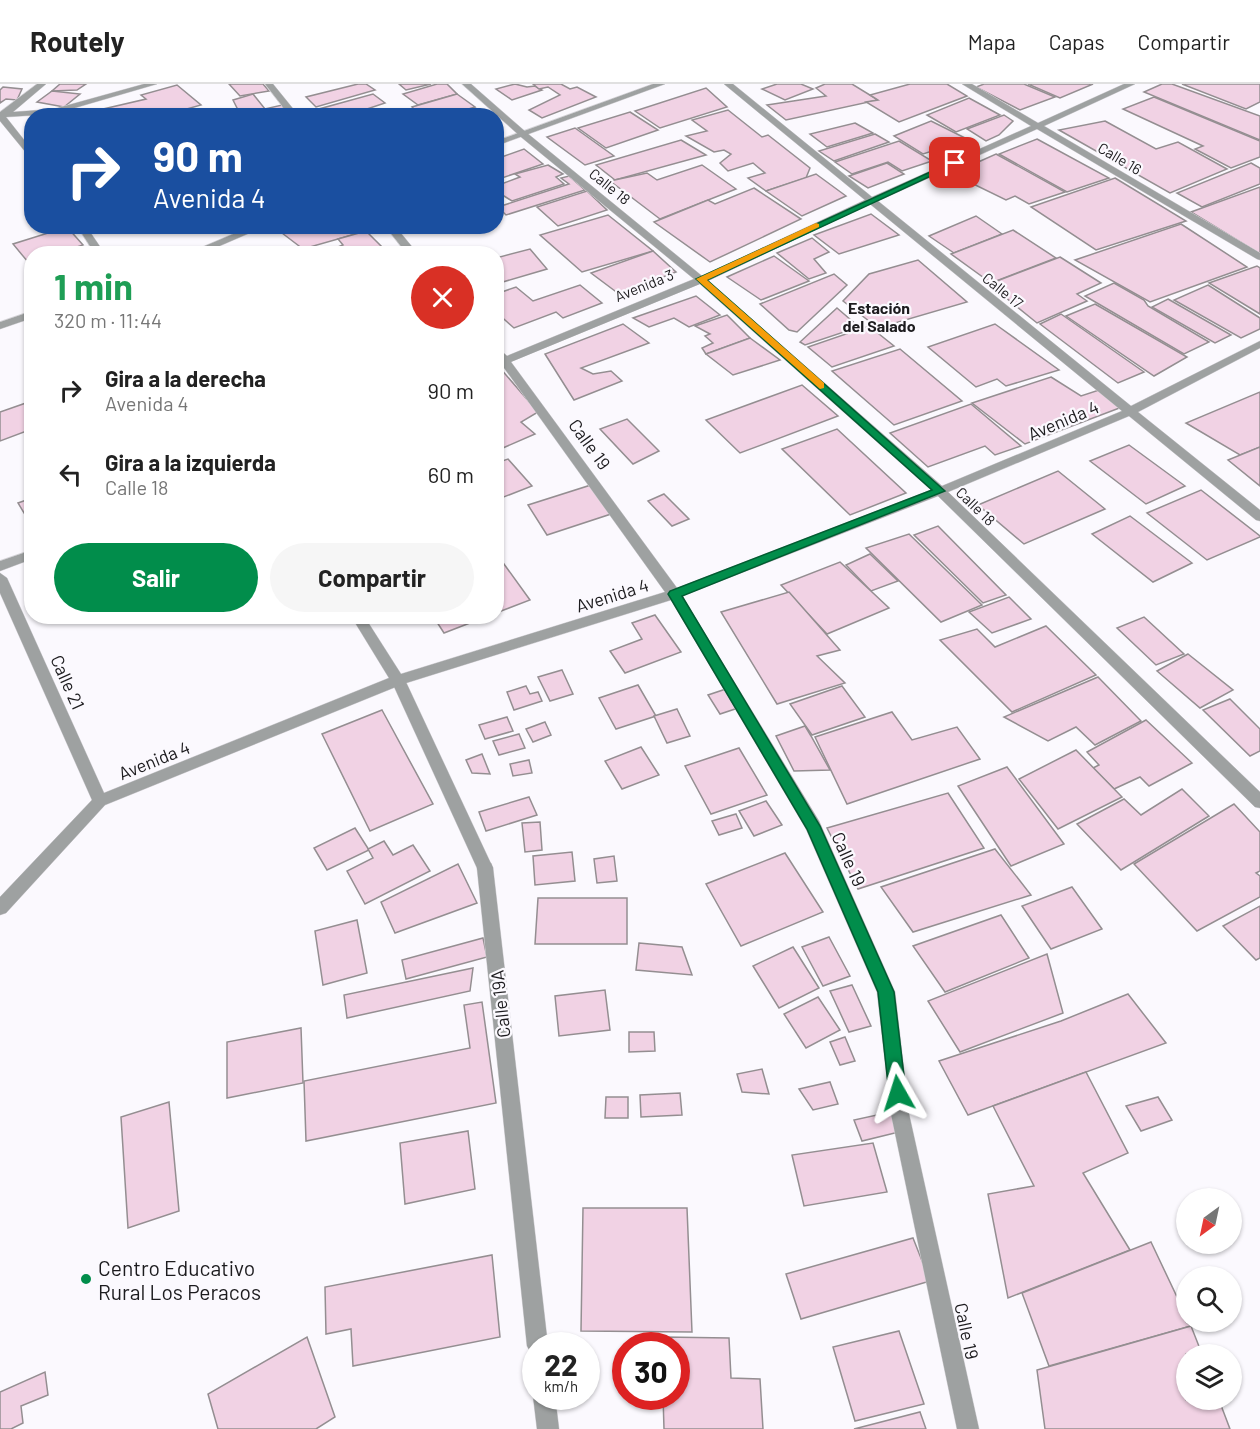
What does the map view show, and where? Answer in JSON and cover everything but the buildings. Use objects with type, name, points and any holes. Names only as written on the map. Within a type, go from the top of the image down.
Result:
[{"type":"street","points":[[1,116],[42,84]]},
{"type":"street","points":[[65,108],[153,84]]},
{"type":"street","points":[[269,84],[289,108]]},
{"type":"street","name":"Calle 18","points":[[466,84],[493,108]]},
{"type":"street","points":[[504,141],[661,84]]},
{"type":"street","name":"Calle 17","points":[[728,84],[1260,517]]},
{"type":"street","name":"Calle 16","points":[[966,84],[1260,257]]},
{"type":"street","name":"Avenida 3","points":[[504,356],[701,279],[1131,84]]},
{"type":"street","points":[[1,116],[24,114]]},
{"type":"street","points":[[1,116],[24,146]]},
{"type":"street","name":"Calle 18","points":[[504,117],[701,279],[940,491],[1260,802]]},
{"type":"street","points":[[211,246],[242,234]]},
{"type":"street","points":[[396,234],[406,246]]},
{"type":"street","points":[[0,326],[24,317]]},
{"type":"street","name":"Avenida 4","points":[[0,908],[100,801],[398,680],[674,594],[940,491],[1129,412],[1260,344]]},
{"type":"street","name":"Calle 19","points":[[504,363],[674,594],[813,826],[886,992],[900,1114],[968,1429]]},
{"type":"street","points":[[0,566],[24,557]]},
{"type":"street","name":"Calle 21","points":[[0,578],[100,801]]},
{"type":"street","name":"Calle 19A","points":[[362,624],[398,680],[485,868],[536,1332]]},
{"type":"street","points":[[546,1410],[548,1429]]},
{"type":"slow traffic","points":[[816,225],[701,279],[820,385]]},
{"type":"place","name":"Centro Educativo Rural Los Peracos","points":[[86,1279]]},
{"type":"district","name":"Estación del Salado","points":[[879,316]]},
{"type":"route","points":[[898,1093],[886,992],[813,826],[674,594],[940,491],[701,279],[955,163]]}]
